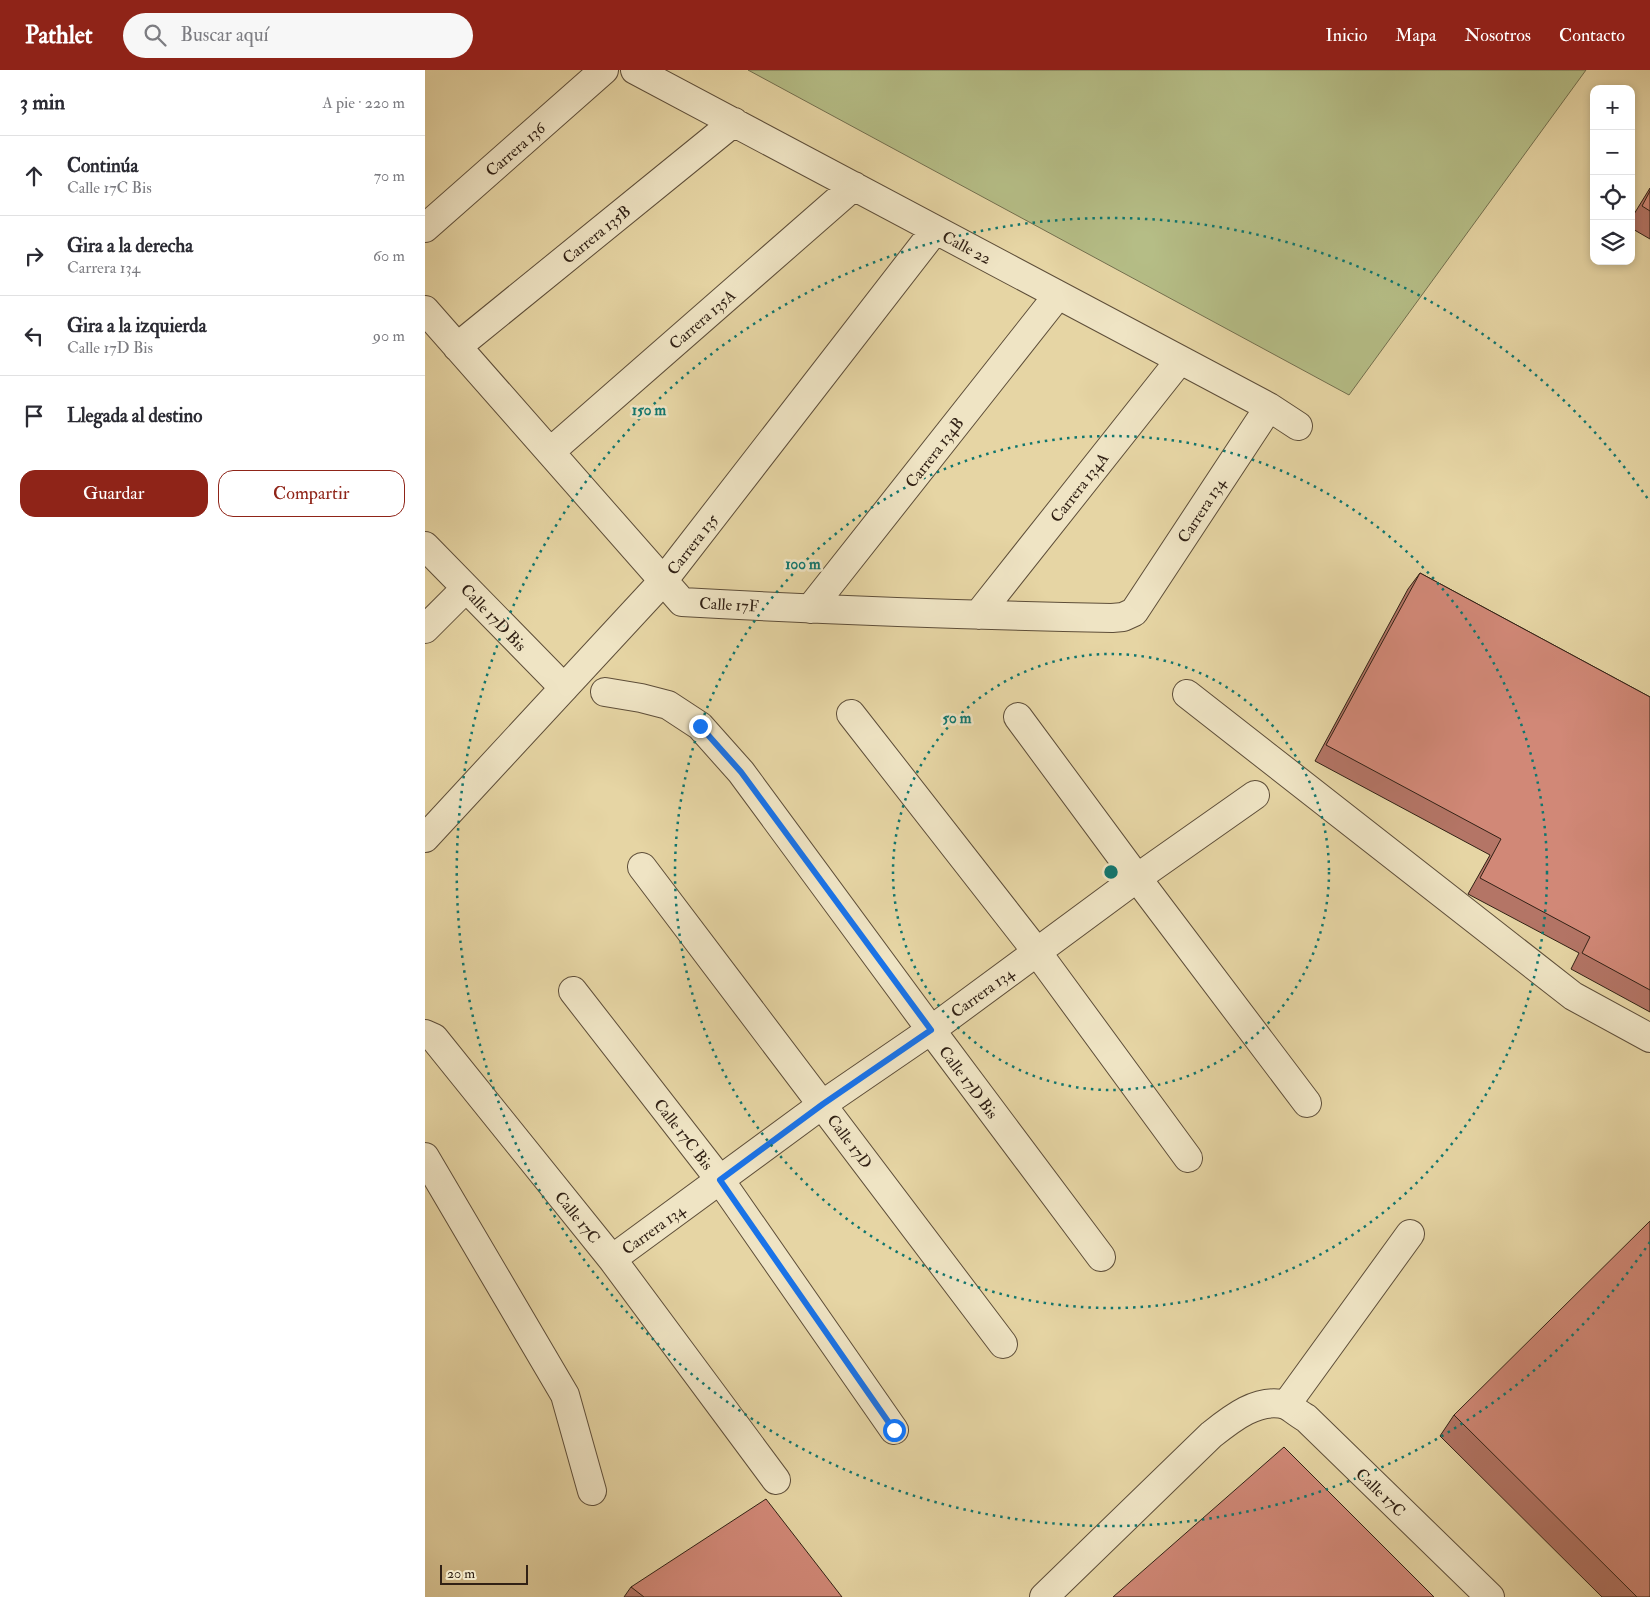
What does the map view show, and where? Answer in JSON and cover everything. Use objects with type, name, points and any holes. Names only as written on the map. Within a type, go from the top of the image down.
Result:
[{"type":"street","name":"Carrera 136","points":[[425,228],[604,70]]},
{"type":"street","name":"Calle 22","points":[[635,70],[1269,407],[1298,426]]},
{"type":"street","name":"Carrera 135B","points":[[457,347],[734,122]]},
{"type":"street","name":"Carrera 135A","points":[[550,452],[854,186]]},
{"type":"street","name":"Carrera 135","points":[[425,838],[663,580],[935,230]]},
{"type":"street","name":"Carrera 134B","points":[[810,609],[1058,295]]},
{"type":"street","name":"Calle 17F","points":[[425,310],[681,602],[810,609],[1112,618],[1123,617],[1134,612]]},
{"type":"street","name":"Carrera 134A","points":[[978,615],[1180,360]]},
{"type":"street","name":"Carrera 134","points":[[1134,612],[1269,407]]},
{"type":"street","name":"Calle 17D Bis","points":[[425,546],[564,688]]},
{"type":"street","points":[[425,629],[466,588]]},
{"type":"street","name":"Calle 17D Bis","points":[[605,692],[668,705],[700,726],[741,772],[1101,1257]]},
{"type":"street","points":[[1187,694],[1573,996],[1650,1038]]},
{"type":"street","points":[[851,714],[1037,952],[1188,1158]]},
{"type":"street","points":[[1018,717],[1307,1102]]},
{"type":"street","name":"Carrera 134","points":[[612,1259],[823,1104],[931,1030],[1137,878],[1255,795]]},
{"type":"street","name":"Calle 17D","points":[[642,867],[1003,1344]]},
{"type":"street","name":"Calle 17C Bis","points":[[573,991],[720,1180],[894,1430]]},
{"type":"street","name":"Calle 17C","points":[[425,1034],[434,1038],[612,1259],[776,1480]]},
{"type":"street","points":[[425,1157],[565,1395],[593,1491]]},
{"type":"street","points":[[1045,1597],[1211,1435],[1237,1415],[1275,1405],[1410,1234]]},
{"type":"street","name":"Calle 17C","points":[[1275,1405],[1306,1418],[1490,1597]]},
{"type":"green space","points":[[748,70],[1586,70],[1349,395]]},
{"type":"building","points":[[1650,191],[1650,211],[1642,206]]},
{"type":"building","points":[[1420,573],[1650,697],[1650,990],[1582,953],[1590,937],[1480,878],[1501,839],[1326,745]]},
{"type":"building","points":[[1650,1221],[1650,1597],[1637,1597],[1454,1415]]},
{"type":"building","points":[[1284,1447],[1434,1597],[1113,1597]]},
{"type":"building","points":[[766,1499],[842,1597],[644,1597],[631,1587]]},
{"type":"route","points":[[700,726],[741,772],[931,1030],[823,1104],[720,1180],[894,1430]]}]
